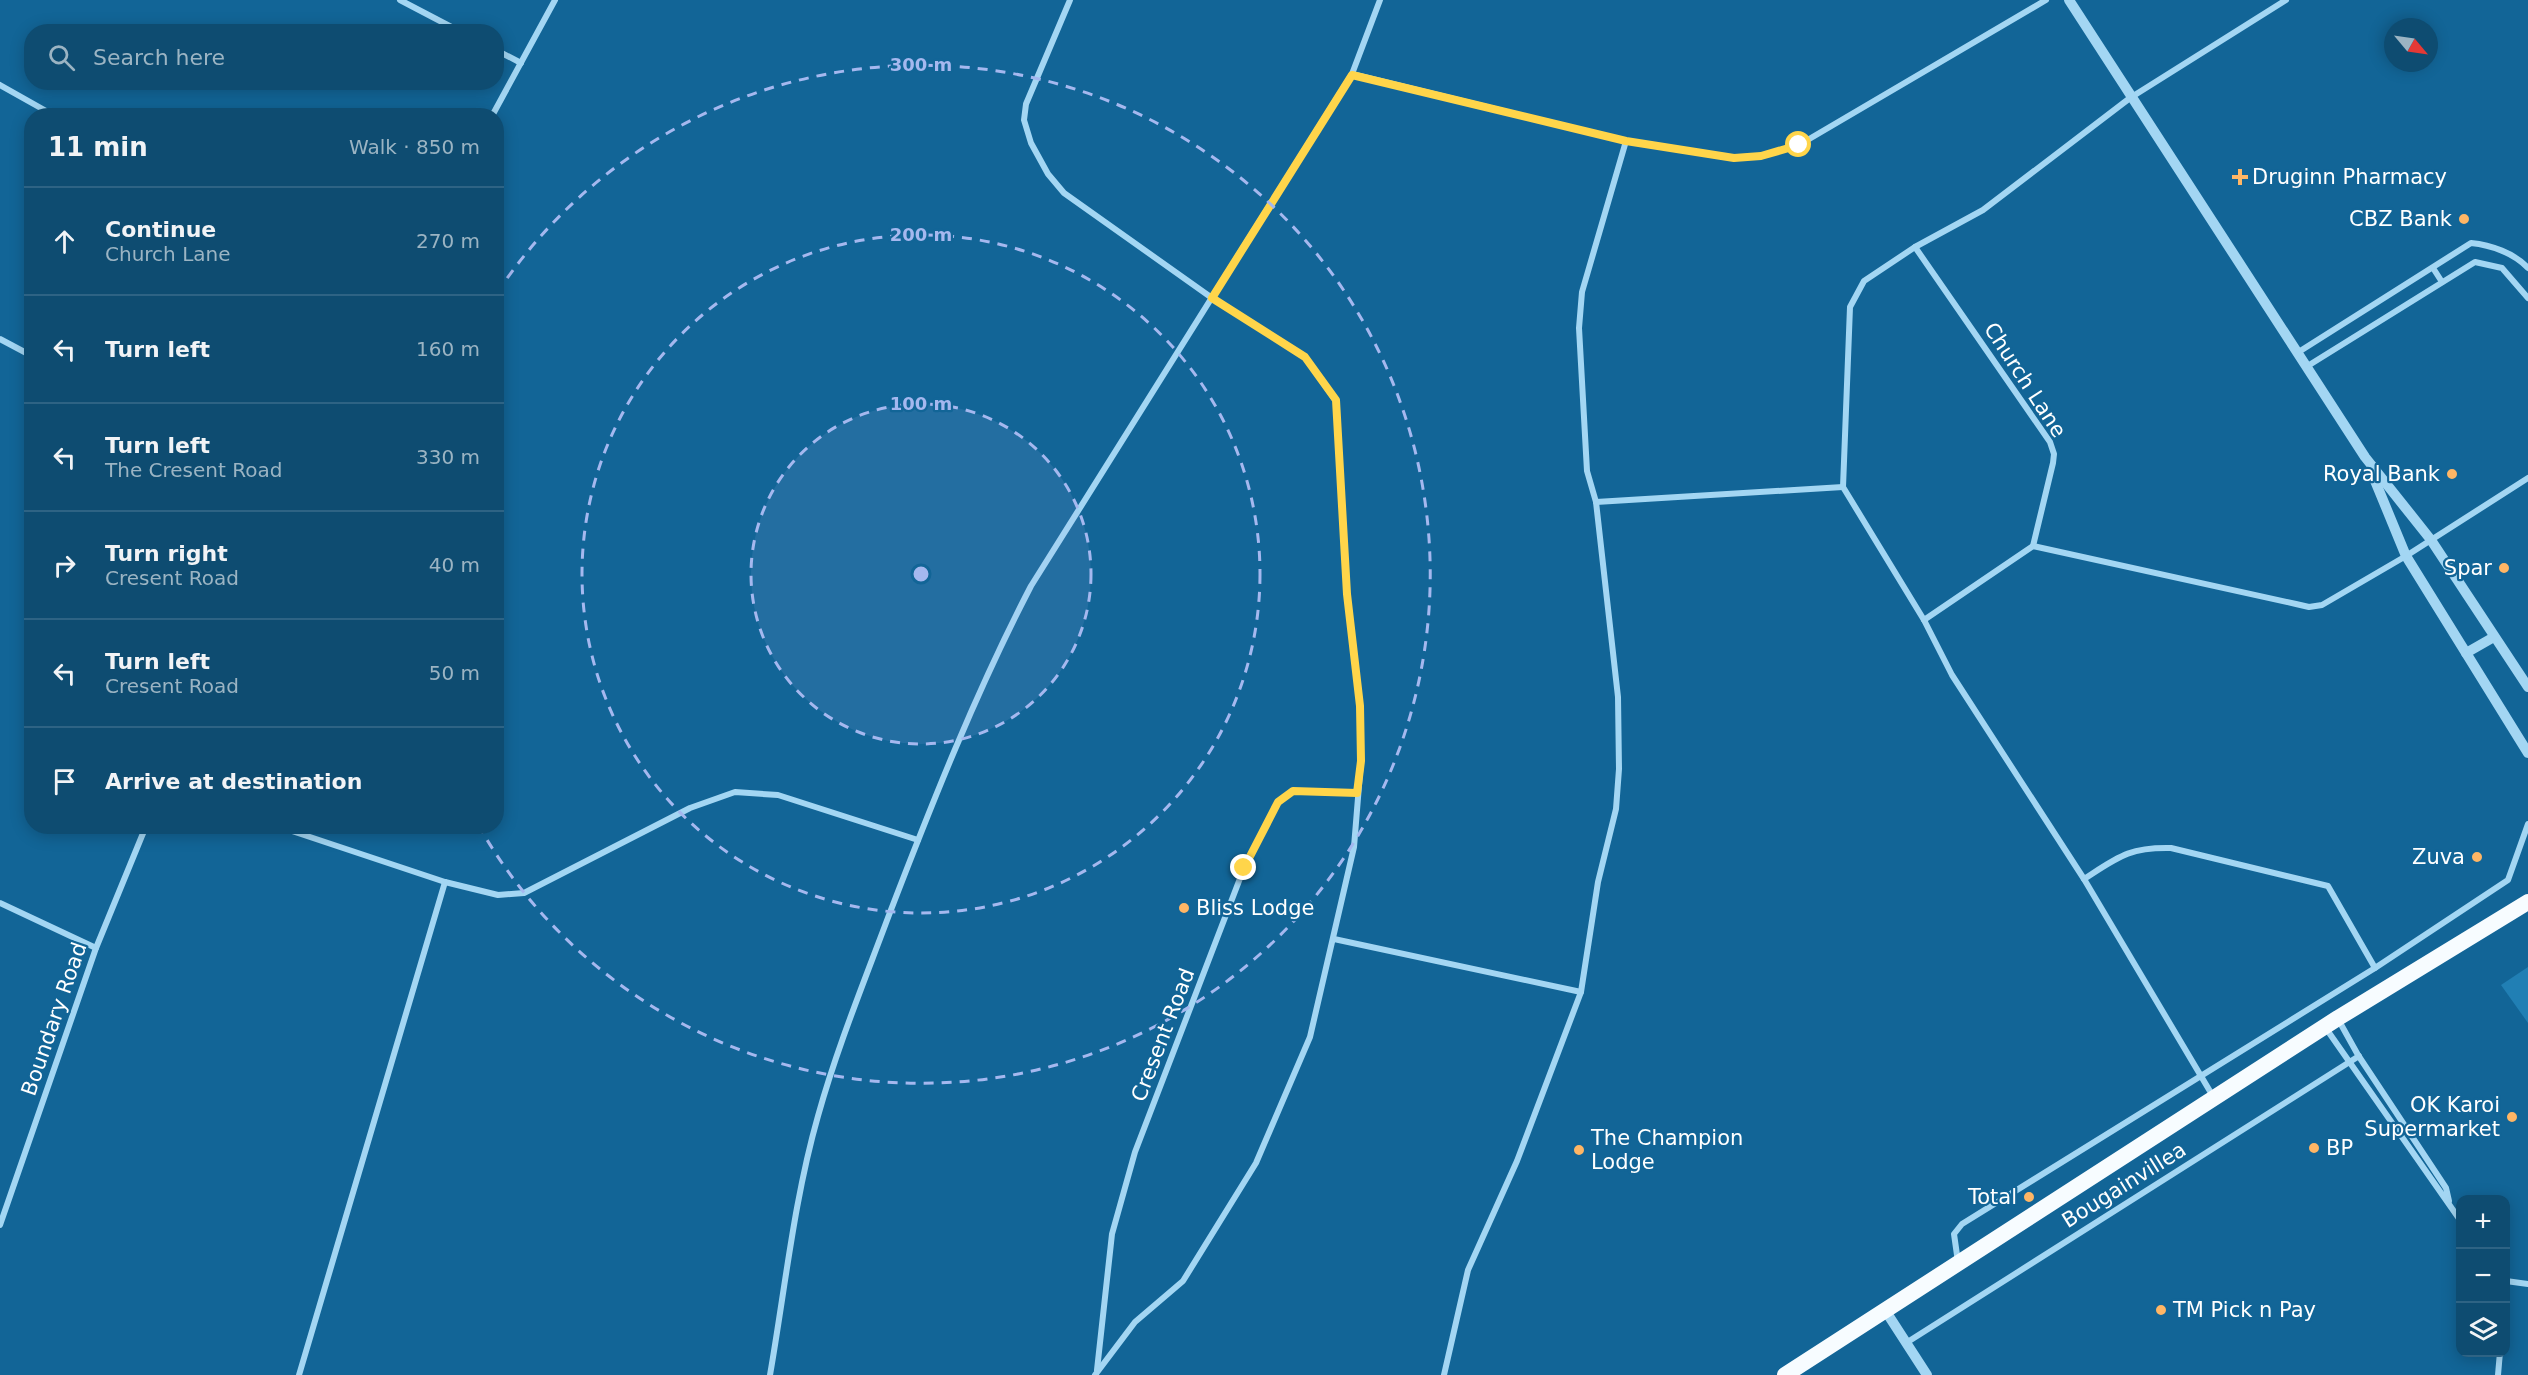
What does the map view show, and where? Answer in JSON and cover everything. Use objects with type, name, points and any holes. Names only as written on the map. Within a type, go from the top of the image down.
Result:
[{"type":"highway","points":[[1785,1375],[2331,1022],[2528,902]]},
{"type":"street","points":[[400,0],[446,24]]},
{"type":"street","points":[[496,108],[555,0]]},
{"type":"street","points":[[1071,0],[1026,104],[1024,120],[1031,143],[1048,174],[1064,193],[1212,298],[1305,357],[1336,400],[1347,594],[1360,706],[1361,761],[1354,847],[1310,1037],[1256,1163],[1183,1281],[1135,1322],[1096,1373]]},
{"type":"street","points":[[770,1375],[799,1202],[818,1117],[842,1040],[918,840],[990,664],[1031,586],[1352,75],[1380,0]]},
{"type":"street","points":[[1352,75],[1626,141],[1734,158],[1761,156],[1799,145],[2046,0]]},
{"type":"street","points":[[2069,0],[2130,98],[2365,457],[2431,540],[2528,687]]},
{"type":"street","points":[[2214,1098],[2084,879],[1952,675],[1924,620],[1843,487],[1850,307],[1864,281],[1915,247],[1983,210],[2130,98],[2286,0]]},
{"type":"street","points":[[504,54],[521,63]]},
{"type":"street","points":[[0,85],[41,108]]},
{"type":"street","points":[[1444,1375],[1468,1270],[1517,1161],[1581,992],[1598,882],[1616,809],[1619,769],[1618,697],[1596,502],[1587,471],[1579,328],[1582,292],[1626,141]]},
{"type":"street","points":[[2297,353],[2471,243],[2487,244],[2523,262],[2528,268]]},
{"type":"street","name":"Church Lane","points":[[1915,247],[2050,442],[2054,454],[2053,463],[2033,546]]},
{"type":"street","points":[[2306,367],[2475,262],[2502,268],[2528,298]]},
{"type":"street","points":[[2433,268],[2442,282]]},
{"type":"street","points":[[0,339],[24,352]]},
{"type":"street","points":[[2365,457],[2406,556],[2528,753]]},
{"type":"street","points":[[1924,620],[2033,546],[2309,607],[2322,605],[2406,556],[2528,478]]},
{"type":"street","points":[[1596,502],[1843,487]]},
{"type":"street","points":[[2466,653],[2494,637]]},
{"type":"street","name":"Cresent Road","points":[[1096,1373],[1112,1234],[1135,1152],[1244,868],[1278,802],[1293,791],[1357,793]]},
{"type":"street","points":[[301,834],[445,882],[498,895],[524,893],[690,808],[735,792],[777,795],[918,840]]},
{"type":"street","points":[[1958,1262],[1954,1234],[1962,1224],[2200,1074],[2375,968],[2508,880],[2528,824]]},
{"type":"street","name":"Boundary Road","points":[[0,1226],[96,948],[143,834]]},
{"type":"street","points":[[2084,879],[2124,853],[2147,847],[2171,848],[2320,884],[2333,891],[2375,968]]},
{"type":"street","points":[[299,1375],[445,882]]},
{"type":"street","points":[[0,903],[96,948]]},
{"type":"street","points":[[1334,939],[1581,992]]},
{"type":"street","points":[[2331,1022],[2360,1056],[2446,1188],[2456,1213]]},
{"type":"street","points":[[2331,1022],[2351,1062],[2439,1191],[2450,1202]]},
{"type":"street","name":"Bougainvillea","points":[[1906,1343],[2360,1056]]},
{"type":"street","points":[[2510,1282],[2528,1284]]},
{"type":"street","points":[[1885,1310],[1926,1375]]},
{"type":"street","points":[[2498,1375],[2500,1357]]},
{"type":"shaded area","points":[[2528,967],[2528,1023],[2501,985]]},
{"type":"place","name":"Druginn Pharmacy","points":[[2240,177]]},
{"type":"place","name":"CBZ Bank","points":[[2464,219]]},
{"type":"place","name":"Royal Bank","points":[[2452,474]]},
{"type":"place","name":"Spar","points":[[2504,568]]},
{"type":"place","name":"Zuva","points":[[2477,857]]},
{"type":"place","name":"Bliss Lodge","points":[[1184,908]]},
{"type":"place","name":"OK Karoi Supermarket","points":[[2512,1117]]},
{"type":"place","name":"BP","points":[[2314,1148]]},
{"type":"place","name":"The Champion Lodge","points":[[1579,1150]]},
{"type":"place","name":"Total","points":[[2029,1197]]},
{"type":"place","name":"TM Pick n Pay","points":[[2161,1310]]},
{"type":"route","points":[[1244,868],[1264,825],[1278,802],[1293,791],[1357,793],[1361,761],[1360,706],[1347,594],[1336,400],[1305,357],[1212,298],[1352,75],[1626,141],[1734,158],[1761,156],[1799,145]]}]
